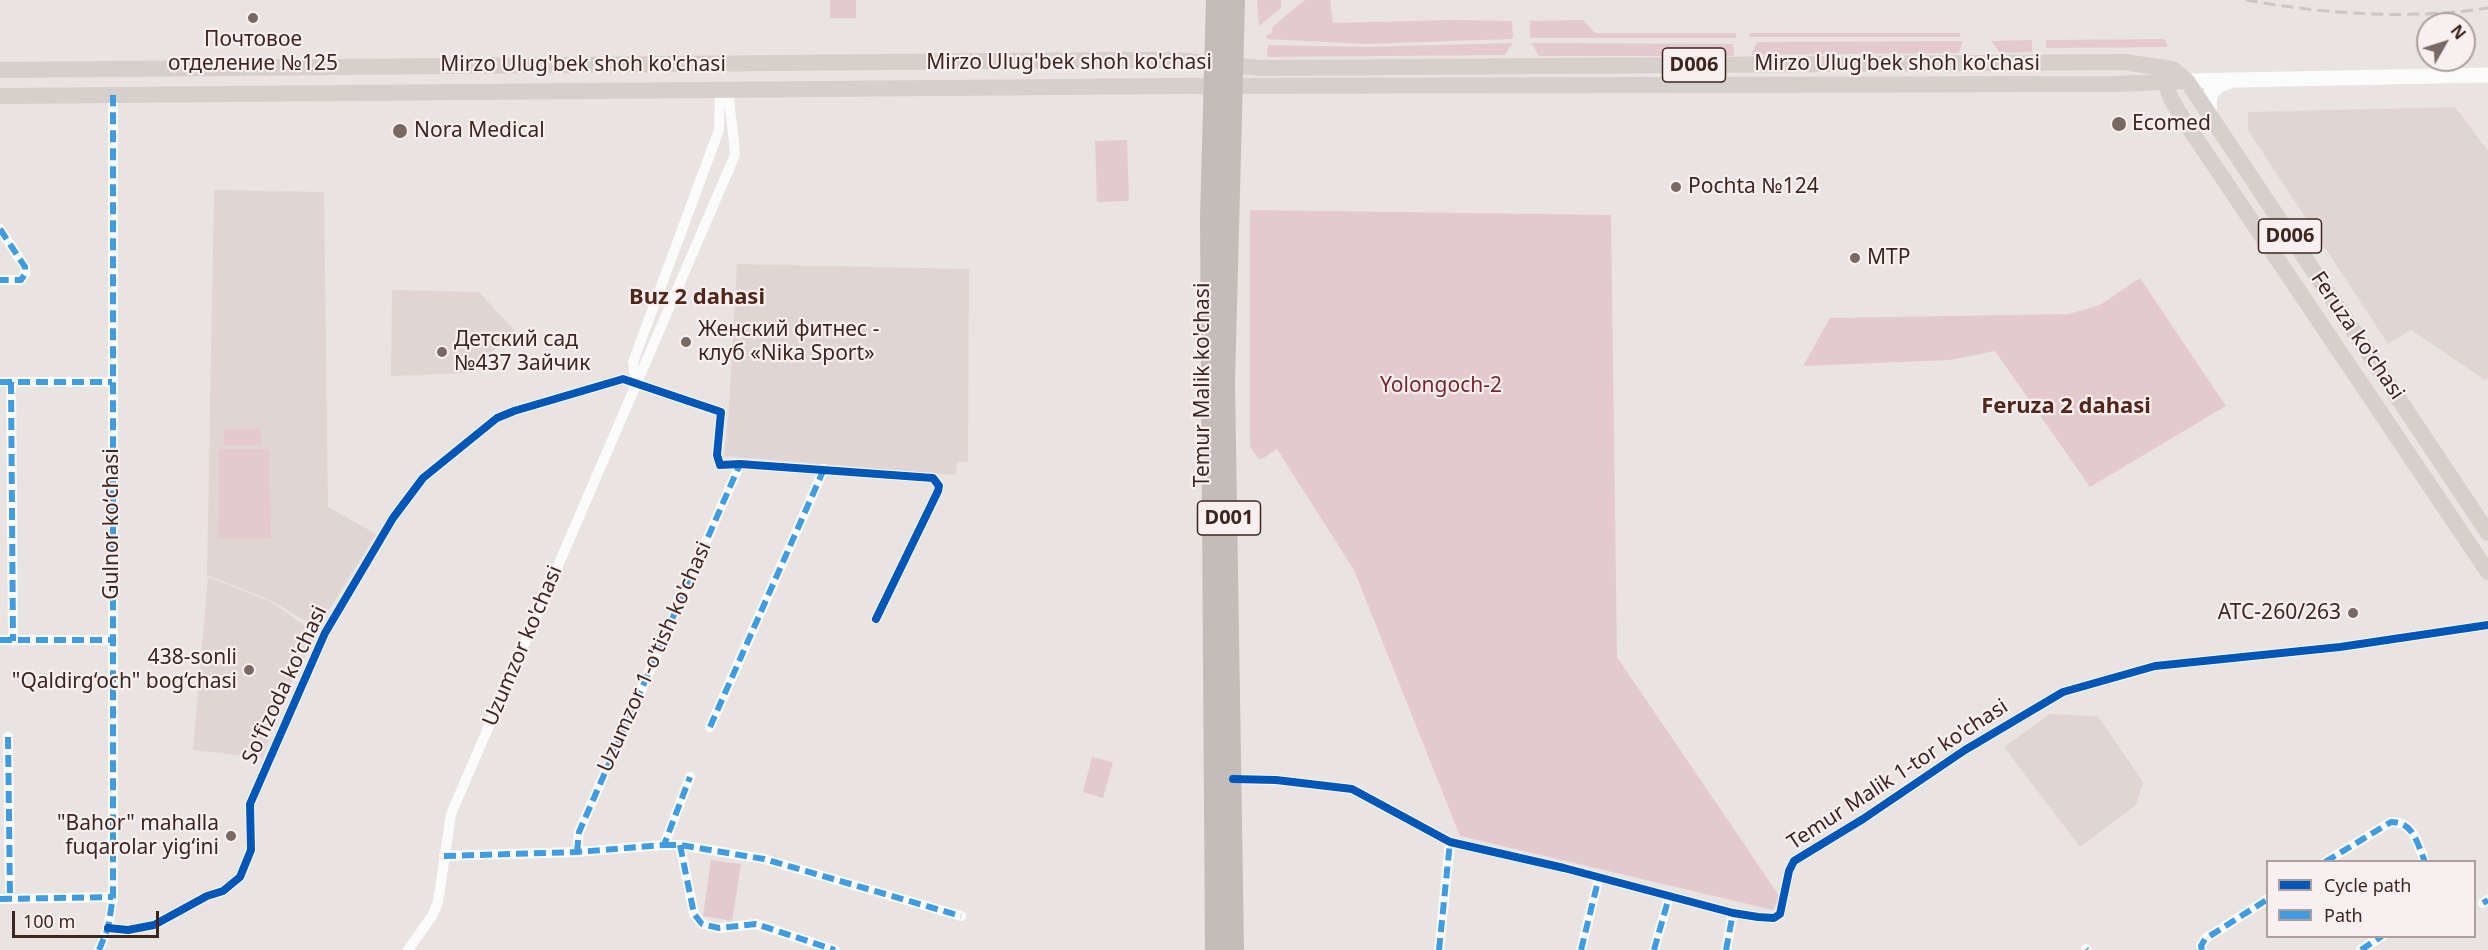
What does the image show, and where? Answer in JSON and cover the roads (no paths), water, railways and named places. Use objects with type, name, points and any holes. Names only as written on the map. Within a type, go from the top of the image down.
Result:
[{"type":"highway","name":"Temur Malik ko'chasi","points":[[1216,0],[1225,65]]},
{"type":"highway","name":"Temur Malik ko'chasi","points":[[1234,950],[1225,371],[1224,86],[1235,0]]},
{"type":"highway","name":"Temur Malik ko'chasi","points":[[1215,950],[1210,217],[1224,86]]},
{"type":"main road","name":"Mirzo Ulug'bek shoh ko'chasi","points":[[0,70],[1165,60],[1262,68],[2124,62],[2161,79]]},
{"type":"main road","points":[[957,62],[957,88]]},
{"type":"main road","points":[[853,63],[853,89]]},
{"type":"main road","points":[[592,65],[592,91]]},
{"type":"main road","points":[[1421,67],[1421,86]]},
{"type":"main road","name":"Mirzo Ulug'bek shoh ko'chasi","points":[[0,96],[1224,86],[2125,84],[2161,79]]},
{"type":"main road","name":"Feruza ko'chasi","points":[[2161,79],[2187,81],[2488,533]]},
{"type":"main road","name":"Feruza ko'chasi","points":[[2161,79],[2183,119],[2488,572]]},
{"type":"main road","points":[[2320,322],[2326,310],[2332,308],[2340,310]]},
{"type":"street","points":[[2161,79],[2488,75]]},
{"type":"street","points":[[2187,81],[2242,78]]},
{"type":"street","points":[[2209,114],[2208,99],[2214,88],[2242,78]]},
{"type":"street","name":"Uzumzor ko'chasi","points":[[636,383],[633,362],[719,130],[725,90]]},
{"type":"street","name":"Uzumzor ko'chasi","points":[[408,950],[432,916],[441,888],[451,814],[636,383],[648,362],[735,155],[725,90]]},
{"type":"street","name":"Gulnor koʻchasi","points":[[99,950],[108,928],[113,897],[113,95]]},
{"type":"street","points":[[0,229],[25,267],[25,274],[21,280],[0,280]]},
{"type":"street","name":"So'fizoda ko'chasi","points":[[108,928],[128,930],[154,926],[207,896],[223,891],[240,877],[251,850],[250,804],[325,633],[393,518],[423,478],[497,418],[623,379],[636,383]]},
{"type":"street","points":[[13,640],[5,382],[112,382]]},
{"type":"street","points":[[636,383],[721,412],[717,460],[720,465],[824,469],[935,479],[939,486],[938,491],[876,619]]},
{"type":"street","name":"Uzumzor 1-o'tish ko'chasi","points":[[577,852],[579,832],[740,464]]},
{"type":"street","points":[[710,727],[824,469]]},
{"type":"street","name":"Temur Malik 1-tor ko'chasi","points":[[1233,779],[1276,780],[1352,789],[1450,842],[1599,877],[1733,913],[1758,918],[1778,916],[1787,887],[1789,871],[1794,861],[1863,819],[1965,750],[2063,692],[2155,666],[2340,647],[2488,625]]},
{"type":"street","points":[[0,640],[112,640]]},
{"type":"street","points":[[8,737],[5,899],[113,897]]},
{"type":"street","points":[[664,845],[690,777]]},
{"type":"street","points":[[2327,860],[2391,822],[2401,822],[2411,829],[2425,860]]},
{"type":"street","points":[[1439,950],[1450,842]]},
{"type":"street","points":[[444,856],[577,852],[680,844],[764,859],[961,916]]},
{"type":"street","points":[[680,844],[694,914],[702,924],[719,928],[756,924],[835,950]]},
{"type":"street","points":[[1581,950],[1599,877]]},
{"type":"street","points":[[1654,950],[1669,897]]},
{"type":"street","points":[[2202,950],[2201,946],[2205,939],[2266,900]]},
{"type":"street","points":[[1726,950],[1733,913]]},
{"type":"street","points":[[2361,950],[2379,938]]},
{"type":"railway","points":[[2246,0],[2306,9],[2367,14],[2428,14],[2488,8]]},
{"type":"place","name":"Почтовое отделение №125","points":[[253,18]]},
{"type":"place","name":"Ecomed","points":[[2119,124]]},
{"type":"place","name":"Nora Medical","points":[[400,131]]},
{"type":"place","name":"Pochta №124","points":[[1676,187]]},
{"type":"place","name":"MTP","points":[[1855,258]]},
{"type":"place","name":"Женский фитнес - клуб «Nika Sport»","points":[[686,342]]},
{"type":"place","name":"Детский сад №437 Зайчик","points":[[442,352]]},
{"type":"place","name":"АТС-260/263","points":[[2353,613]]},
{"type":"place","name":"438-sonli \"Qaldirg‘och\" bog‘chasi","points":[[249,670]]},
{"type":"place","name":"\"Bahor\" mahalla fuqarolar yig‘ini","points":[[231,836]]},
{"type":"district","name":"Buz 2 dahasi","points":[[697,298]]},
{"type":"district","name":"Feruza 2 dahasi","points":[[2066,407]]},
{"type":"park label","name":"Yolongoch-2","points":[[1441,386]]}]
